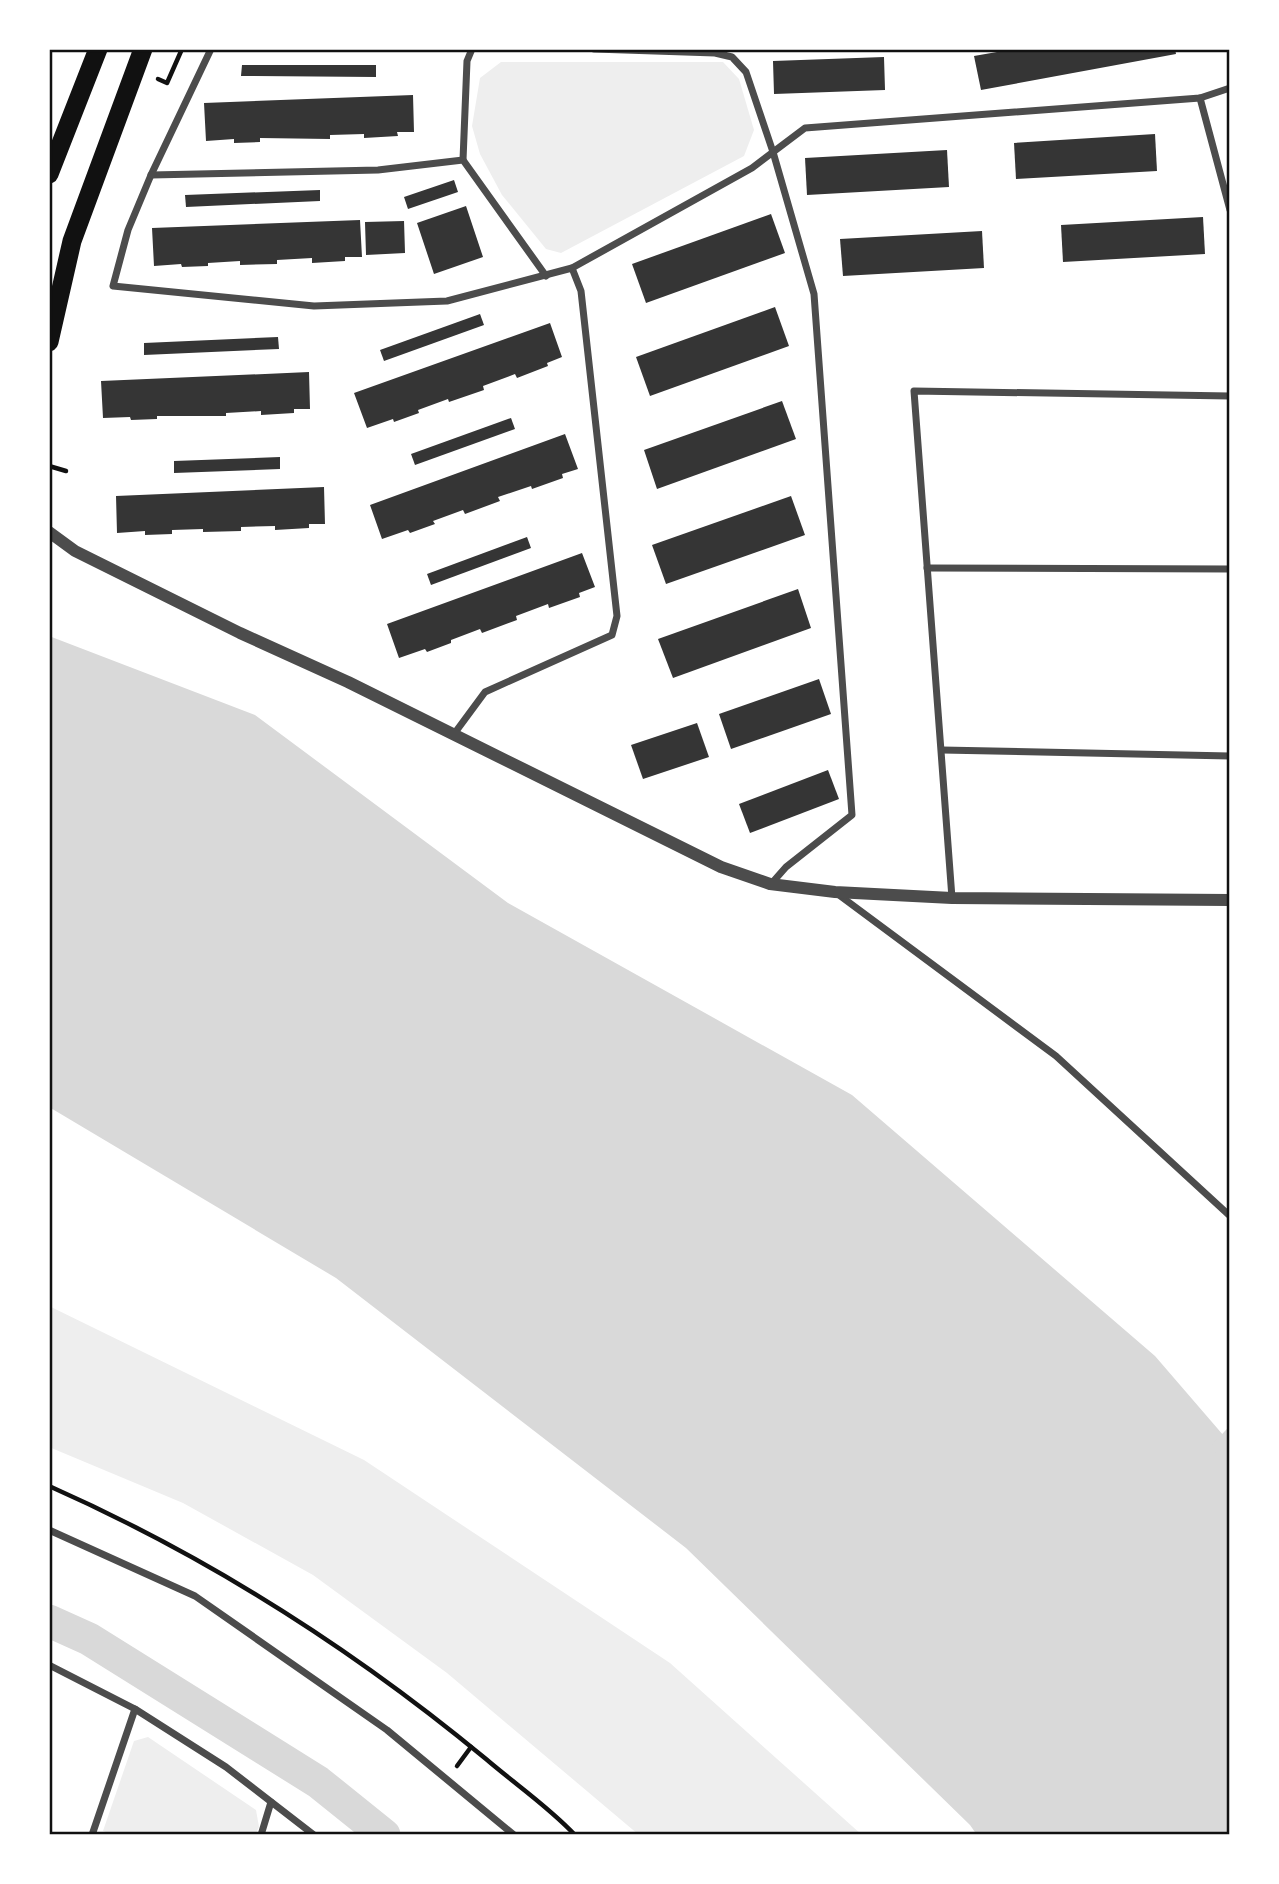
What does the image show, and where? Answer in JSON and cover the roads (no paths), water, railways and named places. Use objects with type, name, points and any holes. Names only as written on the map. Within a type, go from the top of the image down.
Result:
[{"type":"highway","points":[[49,174],[98,49]]},
{"type":"highway","points":[[49,342],[72,241],[143,49]]},
{"type":"street","points":[[211,49],[128,230],[113,286],[314,306],[447,301],[572,268],[752,168],[805,128],[1200,97],[1230,88]]},
{"type":"street","points":[[472,49],[467,61],[463,160],[546,276]]},
{"type":"street","points":[[594,49],[715,53],[732,57],[746,72],[774,152],[814,294],[852,816],[786,867],[770,884]]},
{"type":"street","points":[[1200,97],[1230,210]]},
{"type":"street","points":[[151,175],[378,170],[463,160]]},
{"type":"street","points":[[454,734],[485,692],[612,635],[617,616],[580,292],[572,268]]},
{"type":"street","points":[[953,898],[914,391],[1230,396]]},
{"type":"street","points":[[49,532],[75,551],[204,615],[348,682],[721,867],[770,884],[835,892],[953,898],[1230,900]]},
{"type":"street","points":[[927,568],[1230,569]]},
{"type":"street","points":[[942,750],[1230,756]]},
{"type":"street","points":[[835,892],[1056,1056],[1230,1216]]},
{"type":"street","points":[[49,1530],[195,1596],[387,1730],[513,1835]]},
{"type":"street","points":[[49,1665],[135,1709],[226,1767],[314,1835]]},
{"type":"street","points":[[92,1835],[135,1709]]},
{"type":"street","points":[[261,1835],[271,1802]]},
{"type":"waterway","points":[[1216,1448],[1230,1433]]},
{"type":"waterway","points":[[49,1621],[89,1639],[318,1782],[384,1835]]}]
